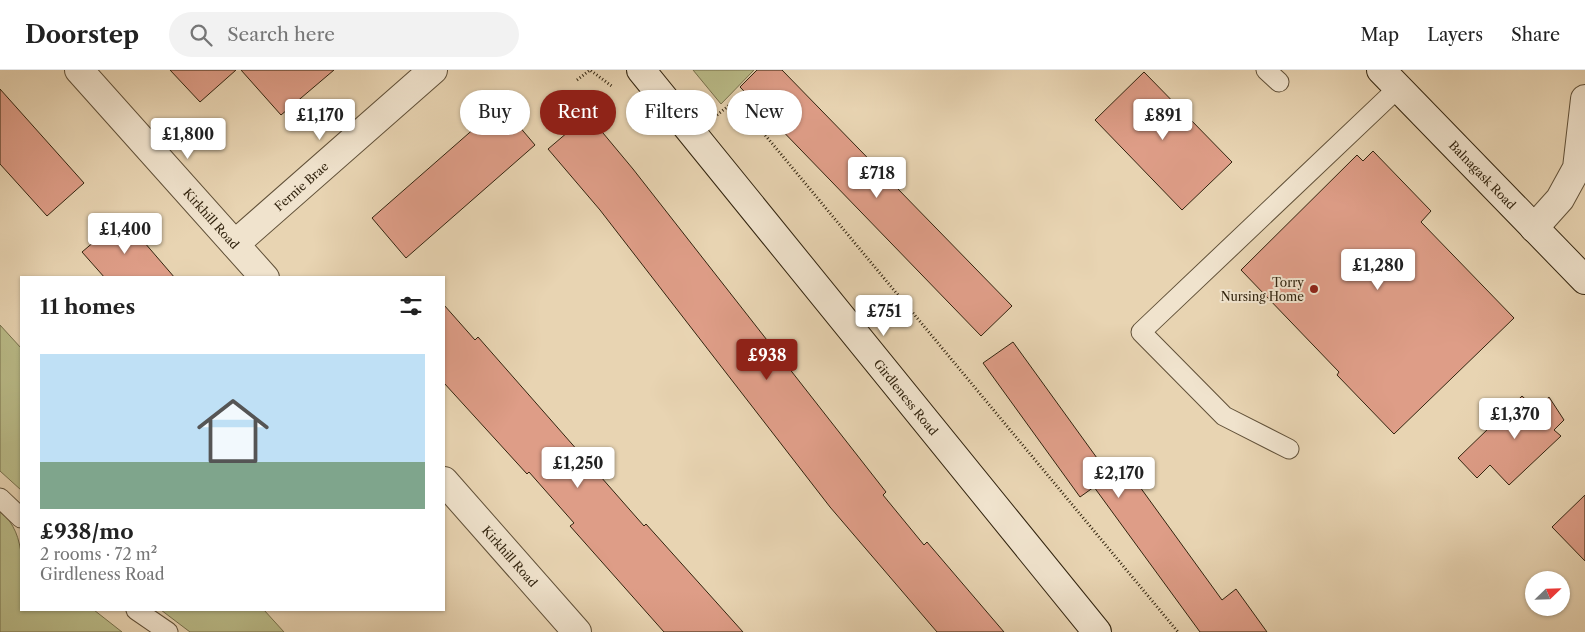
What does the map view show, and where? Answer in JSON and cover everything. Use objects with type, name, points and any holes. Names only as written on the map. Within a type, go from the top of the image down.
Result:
[{"type":"street","name":"Kirkhill Road","points":[[79,70],[262,276]]},
{"type":"street","name":"Fernie Brae","points":[[235,244],[433,70]]},
{"type":"street","name":"Girdleness Road","points":[[640,70],[657,90]]},
{"type":"street","name":"Balnagask Road","points":[[1389,79],[1585,280]]},
{"type":"street","points":[[1534,228],[1560,199],[1577,168],[1585,99]]},
{"type":"street","name":"Girdleness Road","points":[[694,135],[1097,632]]},
{"type":"street","name":"Kirkhill Road","points":[[445,482],[577,632]]},
{"type":"lane","points":[[1289,449],[1224,416],[1140,332],[1389,79]]},
{"type":"lane","points":[[0,498],[20,517]]},
{"type":"lane","points":[[137,611],[168,632]]},
{"type":"path","points":[[717,114],[736,100],[1178,632]]},
{"type":"green space","points":[[693,70],[754,70],[735,90],[727,90],[727,98],[721,104],[717,99],[717,90],[709,90]]},
{"type":"green space","points":[[0,325],[20,347],[20,489],[0,471]]},
{"type":"green space","points":[[0,511],[16,532],[19,544],[20,611],[95,611],[122,632],[0,632]]},
{"type":"green space","points":[[162,611],[265,611],[284,632],[190,632]]},
{"type":"building","points":[[170,70],[236,70],[200,102]]},
{"type":"building","points":[[241,70],[334,70],[281,115]]},
{"type":"building","points":[[757,70],[782,70],[801,90],[743,90],[740,87]]},
{"type":"building","points":[[1144,72],[1232,162],[1182,210],[1095,120]]},
{"type":"building","points":[[0,89],[84,183],[47,216],[0,164]]},
{"type":"building","points":[[802,91],[1012,306],[981,336],[786,135],[802,135]]},
{"type":"building","points":[[467,135],[526,135],[535,145],[406,258],[372,218]]},
{"type":"building","points":[[564,135],[605,135],[886,492],[883,495],[924,545],[927,542],[1004,632],[937,632],[830,507],[600,210],[548,149]]},
{"type":"building","name":"Torry Nursing Home","points":[[1373,151],[1431,211],[1421,222],[1514,318],[1394,434],[1337,375],[1339,372],[1241,270],[1357,155],[1363,161]]},
{"type":"building","points":[[122,218],[173,276],[103,276],[82,252]]},
{"type":"building","points":[[445,306],[475,340],[478,337],[644,526],[646,524],[743,632],[664,632],[570,526],[574,523],[529,472],[527,474],[445,384]]},
{"type":"building","points":[[1013,342],[1110,476],[1124,465],[1222,600],[1236,589],[1267,632],[1200,632],[1094,487],[1080,497],[983,363]]},
{"type":"building","points":[[1522,396],[1536,409],[1549,397],[1564,420],[1554,430],[1561,436],[1509,485],[1490,465],[1477,478],[1458,458]]},
{"type":"building","points":[[1585,495],[1585,561],[1552,527]]},
{"type":"place","name":"Torry Nursing Home","points":[[1314,289]]}]
